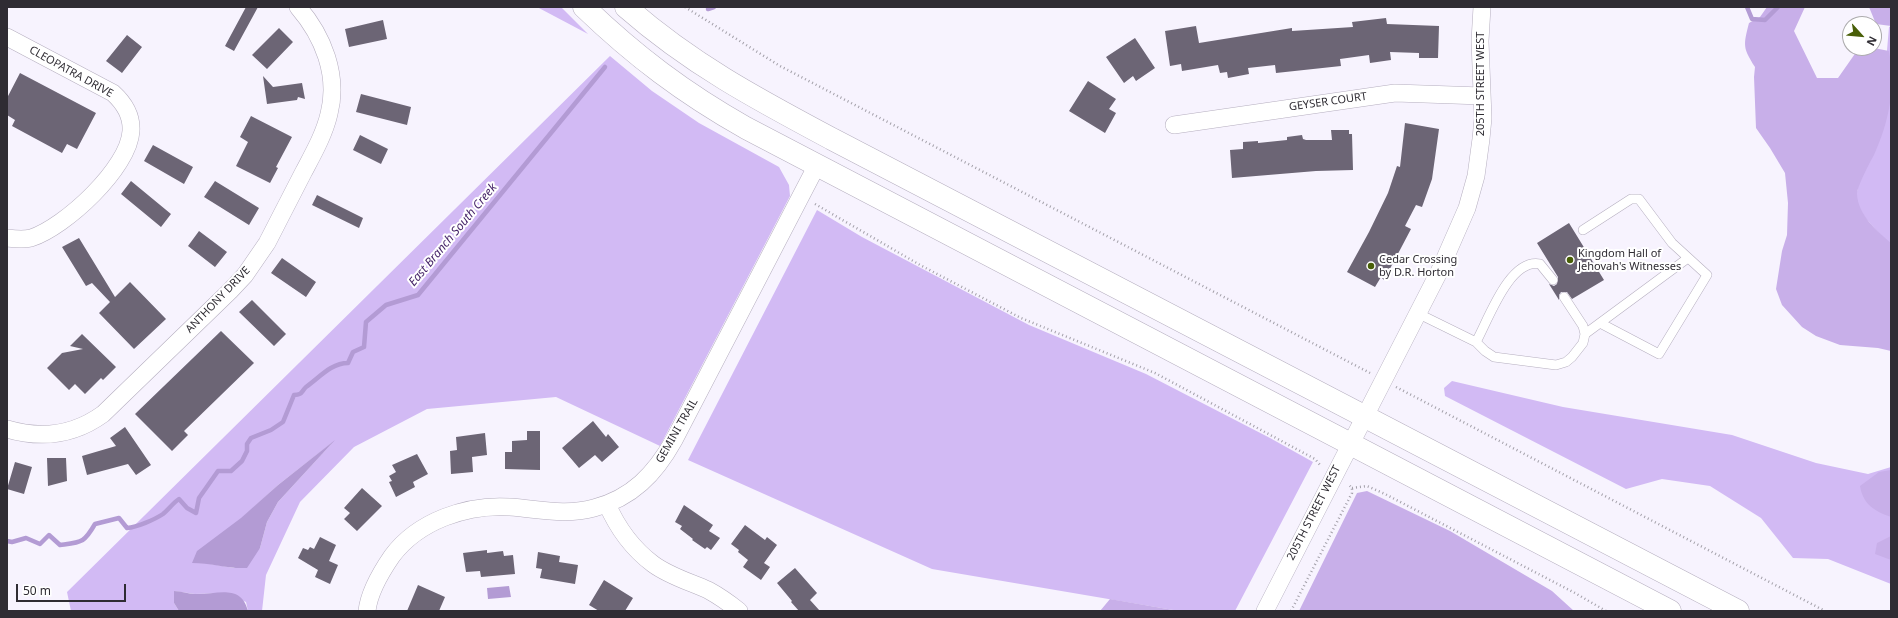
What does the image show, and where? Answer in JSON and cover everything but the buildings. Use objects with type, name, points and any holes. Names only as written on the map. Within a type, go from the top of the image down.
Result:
[{"type":"main road","points":[[584,7],[639,57],[684,90],[739,125],[1670,611]]},
{"type":"main road","points":[[626,7],[658,34],[693,60],[750,95],[832,140],[1364,415],[1738,611]]},
{"type":"street","name":"ANTHONY DRIVE","points":[[7,429],[21,433],[45,435],[70,431],[92,422],[103,414],[230,291],[257,258],[267,243],[321,137],[329,114],[332,90],[328,61],[316,31],[298,7]]},
{"type":"street","name":"205TH STREET WEST","points":[[1265,611],[1456,237],[1472,194],[1481,146],[1483,118],[1480,42],[1482,7]]},
{"type":"street","name":"CLEOPATRA DRIVE","points":[[7,37],[113,93],[126,108],[131,124],[129,140],[122,157],[102,183],[85,200],[57,224],[39,235],[24,240],[7,238]]},
{"type":"street","name":"GEYSER COURT","points":[[1174,125],[1395,93],[1482,96]]},
{"type":"street","name":"GEMINI TRAIL","points":[[367,611],[372,593],[379,577],[395,553],[407,540],[419,531],[444,518],[474,509],[509,507],[568,513],[607,504],[642,484],[667,454],[817,166]]},
{"type":"street","points":[[607,504],[618,526],[635,547],[654,565],[709,590],[739,611]]},
{"type":"lane","points":[[1583,230],[1631,199],[1639,199],[1672,243],[1707,275],[1659,354],[1600,323]]},
{"type":"lane","points":[[1585,334],[1688,258]]},
{"type":"lane","points":[[1476,342],[1505,286],[1528,264],[1540,264],[1553,280]]},
{"type":"lane","points":[[1417,313],[1476,342],[1485,351],[1494,356],[1556,365],[1566,362],[1572,357],[1583,343],[1585,334],[1583,326],[1564,297]]},
{"type":"path","points":[[685,7],[780,66],[1825,611]]},
{"type":"path","points":[[816,204],[920,265],[1014,314],[1155,373],[1315,459],[1321,466]]},
{"type":"path","points":[[1291,611],[1352,493],[1352,488],[1348,484]]},
{"type":"path","points":[[1352,488],[1367,486],[1385,494],[1575,593],[1606,611]]},
{"type":"shaded area","points":[[537,7],[561,7],[588,34]]},
{"type":"shaded area","points":[[1767,7],[1805,7],[1794,31],[1817,78],[1838,78],[1853,56],[1882,56],[1882,50],[1889,51],[1892,78],[1890,104],[1884,130],[1874,155],[1861,180],[1857,194],[1861,209],[1869,222],[1891,243],[1891,351],[1878,348],[1840,345],[1816,336],[1802,327],[1782,305],[1776,289],[1782,251],[1787,235],[1788,203],[1785,173],[1756,128],[1755,67],[1746,51],[1745,46],[1749,23],[1760,17]]},
{"type":"shaded area","points":[[1869,7],[1891,7],[1891,26],[1882,25],[1882,16],[1873,16]]},
{"type":"shaded area","points":[[1891,26],[1891,247],[1854,205],[1886,62],[1889,27]]},
{"type":"shaded area","points":[[610,56],[652,91],[699,123],[779,167],[789,185],[790,196],[660,446],[556,397],[427,409],[354,447],[300,502],[266,575],[262,611],[248,611],[246,602],[225,593],[195,594],[174,591],[174,603],[179,611],[71,611],[67,592]],"holes":[[[333,442],[278,502],[267,522],[260,548],[234,568],[205,563],[193,563],[278,485]]]},
{"type":"shaded area","points":[[817,210],[862,237],[1029,325],[1146,374],[1313,462],[1235,611],[1179,611],[932,569],[688,460]]},
{"type":"shaded area","points":[[1452,381],[1563,407],[1732,435],[1816,463],[1868,474],[1891,467],[1891,584],[1828,559],[1793,558],[1761,518],[1710,486],[1662,479],[1626,489],[1445,396],[1444,388]]},
{"type":"shaded area","points":[[335,440],[278,502],[267,522],[260,548],[247,568],[233,568],[192,563],[197,551],[241,518],[278,485]]},
{"type":"shaded area","points":[[1891,470],[1891,517],[1870,506],[1861,492],[1860,486],[1879,472]]},
{"type":"shaded area","points":[[1367,491],[1450,531],[1552,591],[1574,611],[1299,611],[1357,493]]},
{"type":"shaded area","points":[[1891,536],[1891,560],[1875,554],[1877,543]]},
{"type":"shaded area","points":[[509,586],[511,597],[488,599],[487,588]]},
{"type":"shaded area","points":[[174,591],[195,594],[227,592],[240,597],[245,602],[248,611],[179,611],[174,603]]},
{"type":"shaded area","points":[[1110,599],[1179,611],[1100,611]]},
{"type":"waterway","name":"East Branch South Creek","points":[[708,9],[714,7]]},
{"type":"waterway","name":"East Branch South Creek","points":[[1747,7],[1752,19],[1765,20],[1778,7]]},
{"type":"waterway","name":"East Branch South Creek","points":[[7,541],[12,542],[26,538],[40,544],[49,535],[60,545],[78,542],[88,535],[95,524],[119,518],[127,528],[136,526],[163,514],[179,499],[187,508],[196,513],[199,498],[218,471],[231,471],[242,461],[247,451],[247,444],[251,438],[271,430],[283,422],[294,395],[300,394],[306,387],[336,365],[348,363],[353,352],[364,347],[366,322],[386,305],[418,295],[605,67]]},
{"type":"place","name":"Kingdom Hall of Jehovah's Witnesses","points":[[1570,260]]},
{"type":"place","name":"Cedar Crossing by D.R. Horton","points":[[1371,266]]}]
